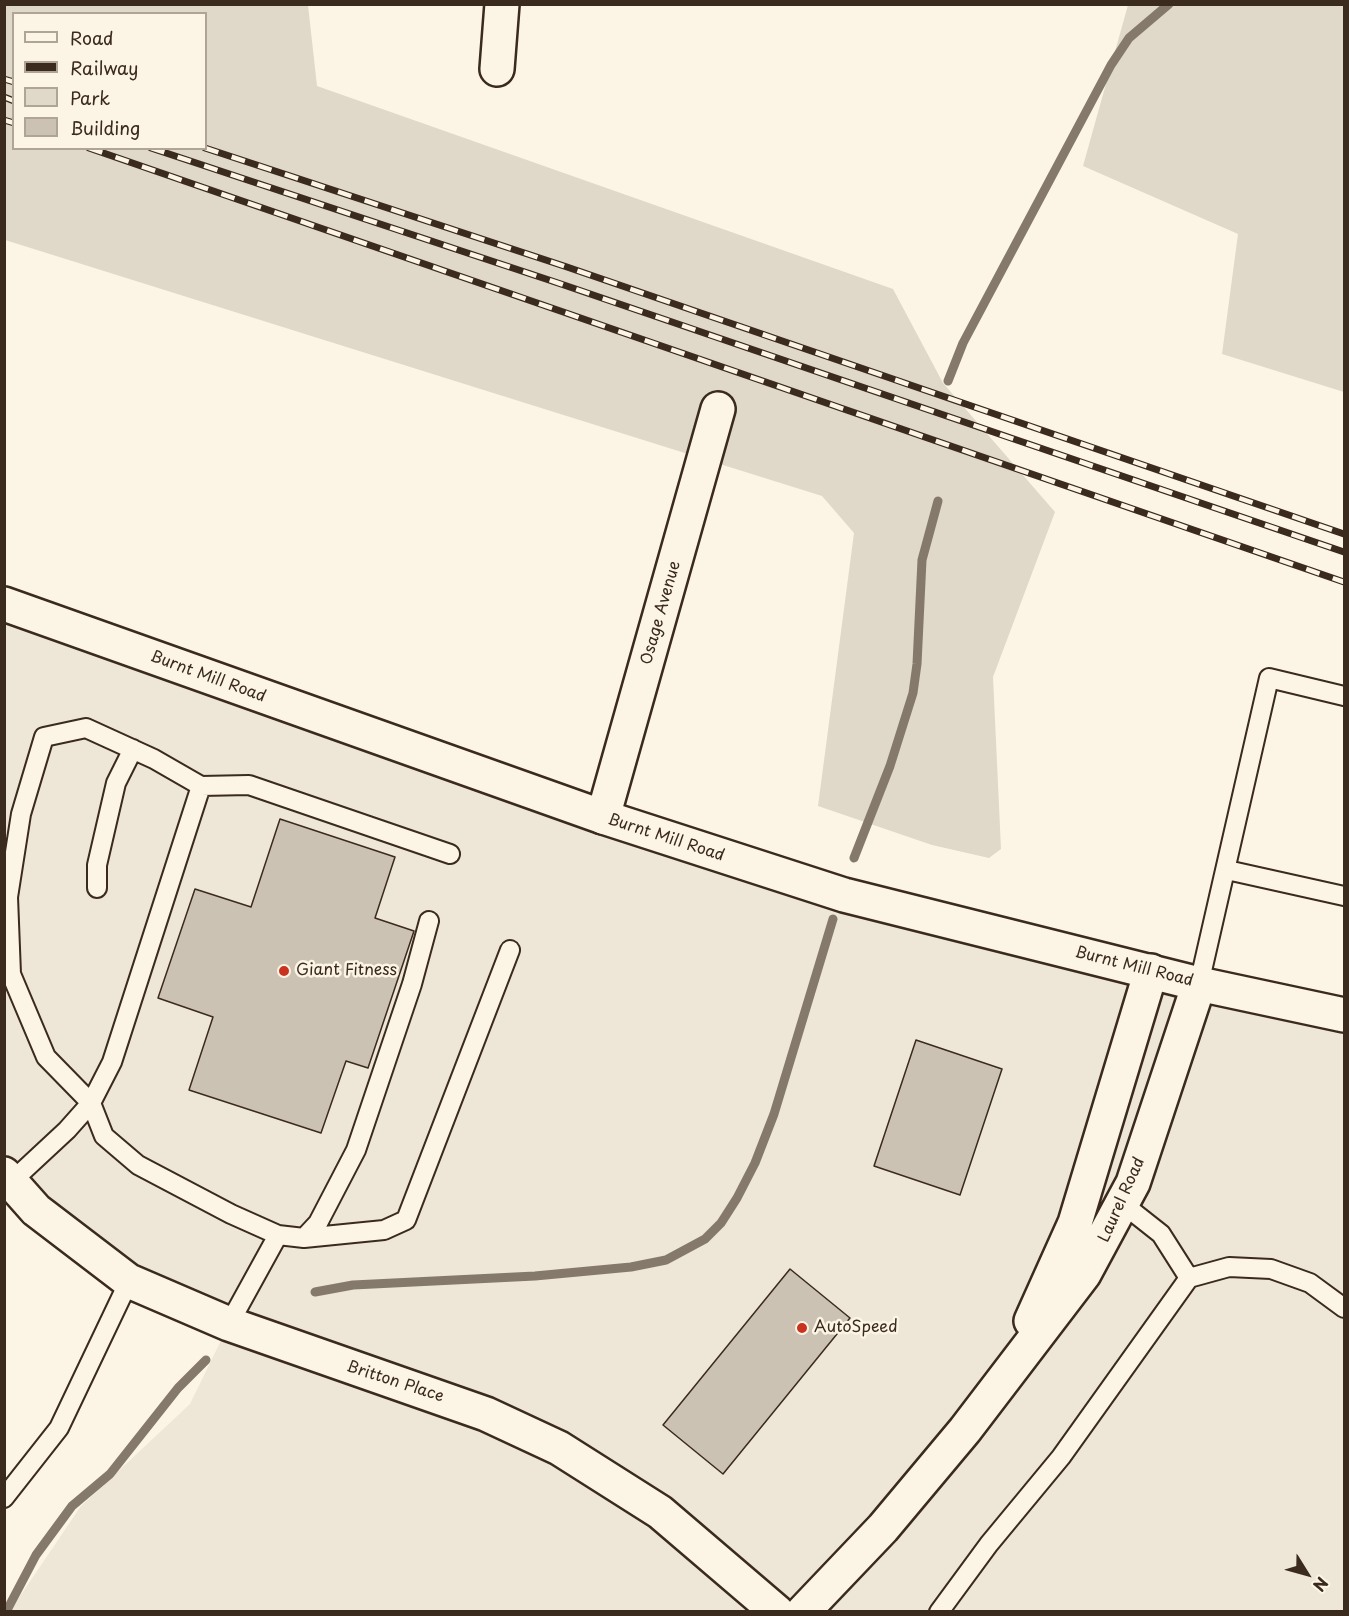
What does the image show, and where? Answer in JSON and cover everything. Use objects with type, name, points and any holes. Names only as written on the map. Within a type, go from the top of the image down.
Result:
[{"type":"street","points":[[497,69],[502,4]]},
{"type":"street","name":"Osage Avenue","points":[[603,817],[718,409]]},
{"type":"street","name":"Burnt Mill Road","points":[[4,604],[603,817],[844,895],[1199,984],[1344,1015]]},
{"type":"street","name":"Laurel Road","points":[[995,1391],[1044,1294],[1075,1223],[1151,971]]},
{"type":"street","name":"Laurel Road","points":[[803,1611],[883,1528],[995,1391],[1084,1274],[1133,1183],[1199,984]]},
{"type":"street","name":"Britton Place","points":[[7,1178],[36,1210],[129,1281],[229,1324],[486,1414],[559,1448],[660,1512],[777,1611]]},
{"type":"lane","points":[[1199,984],[1227,870],[1269,678],[1344,696]]},
{"type":"lane","points":[[450,854],[249,785],[201,786],[133,749],[86,728],[44,736],[21,814],[8,897],[11,974],[46,1057],[91,1103],[104,1136],[138,1165],[231,1214],[278,1235],[304,1238],[384,1230],[406,1220],[510,950]]},
{"type":"lane","points":[[97,888],[97,865],[116,783],[133,749]]},
{"type":"lane","points":[[7,1178],[67,1130],[91,1103],[112,1062],[201,786]]},
{"type":"lane","points":[[1227,870],[1344,896]]},
{"type":"lane","points":[[304,1238],[318,1223],[356,1150],[412,984],[429,921]]},
{"type":"lane","points":[[1123,1204],[1161,1234],[1189,1278]]},
{"type":"lane","points":[[229,1324],[278,1235]]},
{"type":"lane","points":[[939,1611],[989,1544],[1061,1457],[1189,1278],[1229,1267],[1271,1269],[1310,1283],[1344,1308]]},
{"type":"lane","points":[[4,1498],[59,1428],[129,1281]]},
{"type":"shaded area","points":[[5,604],[603,817],[1344,1015],[1344,1611],[10,1611],[81,1506],[190,1404],[229,1324],[184,1307],[5,1174]]},
{"type":"green space","points":[[5,5],[308,5],[317,86],[893,289],[943,383],[1055,512],[993,677],[1001,849],[989,858],[932,845],[818,806],[854,533],[822,496],[5,240]]},
{"type":"green space","points":[[1128,5],[1344,5],[1344,392],[1222,354],[1238,234],[1083,166]]},
{"type":"building","name":"Giant Fitness","points":[[280,819],[395,857],[375,918],[414,931],[368,1068],[346,1061],[321,1133],[189,1090],[213,1017],[158,998],[195,889],[251,907]]},
{"type":"building","points":[[916,1040],[1002,1069],[960,1195],[874,1166]]},
{"type":"building","points":[[790,1269],[850,1318],[723,1474],[663,1425]]},
{"type":"waterway","points":[[948,381],[963,343],[1111,65],[1129,38],[1169,4]]},
{"type":"waterway","points":[[854,858],[890,766],[913,693],[917,664],[922,560],[938,501]]},
{"type":"waterway","points":[[315,1292],[353,1285],[535,1276],[631,1267],[666,1260],[705,1239],[721,1223],[755,1163],[774,1114],[833,919]]},
{"type":"waterway","points":[[6,1612],[36,1555],[72,1506],[110,1474],[178,1388],[206,1360]]},
{"type":"railway","points":[[4,79],[12,81]]},
{"type":"railway","points":[[4,97],[12,100]]},
{"type":"railway","points":[[4,120],[12,122]]},
{"type":"railway","points":[[207,149],[567,267],[1344,534]]},
{"type":"railway","points":[[95,150],[1344,582]]},
{"type":"railway","points":[[157,150],[561,284],[1344,552]]},
{"type":"place","name":"Giant Fitness","points":[[284,971]]},
{"type":"place","name":"AutoSpeed","points":[[802,1328]]}]
